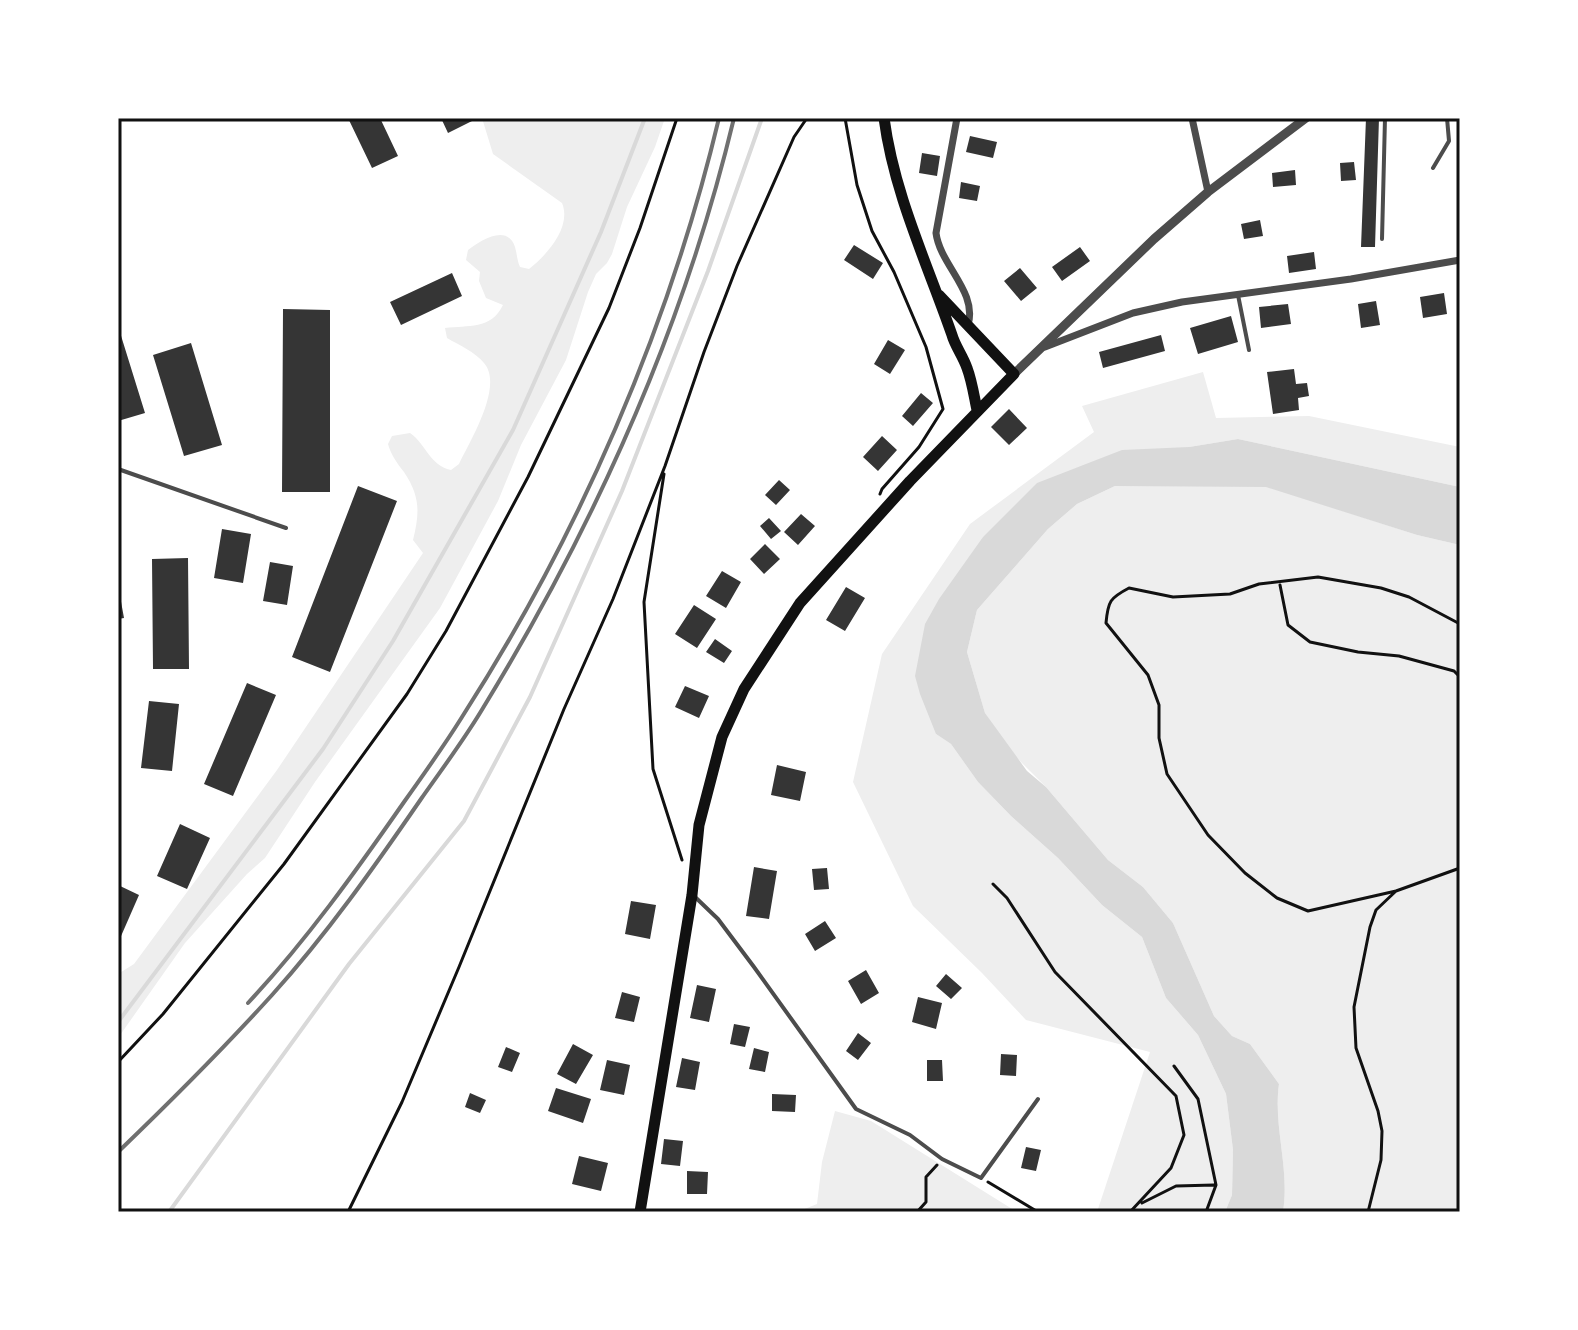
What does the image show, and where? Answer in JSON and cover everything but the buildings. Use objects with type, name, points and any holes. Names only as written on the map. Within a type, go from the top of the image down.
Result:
[{"type":"main road","points":[[884,118],[902,198],[953,339],[967,367],[977,410]]},
{"type":"main road","points":[[640,1212],[692,895],[699,825],[722,737],[744,689],[800,603],[873,521],[1014,374],[939,295]]},
{"type":"street","points":[[957,118],[936,233],[938,246],[967,298],[971,312],[967,325]]},
{"type":"street","points":[[1192,118],[1208,192]]},
{"type":"street","points":[[1014,374],[1154,239],[1208,192],[1306,118]]},
{"type":"street","points":[[1042,348],[1133,313],[1238,293],[1351,279],[1460,260]]},
{"type":"lane","points":[[1382,239],[1385,118]]},
{"type":"lane","points":[[1433,168],[1449,141],[1447,118]]},
{"type":"lane","points":[[1238,293],[1249,350]]},
{"type":"lane","points":[[118,469],[286,528]]},
{"type":"lane","points":[[692,895],[718,919],[856,1109],[910,1135],[942,1159],[981,1178],[1038,1099]]},
{"type":"path","points":[[118,1062],[163,1014],[293,852],[407,694],[446,631],[528,477],[609,308],[677,118]]},
{"type":"path","points":[[348,1212],[402,1102],[564,709],[613,599],[737,266],[794,137],[807,118]]},
{"type":"path","points":[[845,118],[857,185],[872,231],[894,272],[926,347],[943,409],[919,447],[882,489],[873,521]]},
{"type":"path","points":[[665,466],[644,602],[653,769],[684,867]]},
{"type":"path","points":[[1459,868],[1396,891],[1308,911],[1277,898],[1245,873],[1208,835],[1167,774],[1159,738],[1159,705],[1148,675],[1106,623],[1112,597],[1129,588],[1173,597],[1230,594],[1259,584],[1280,584],[1318,577],[1381,588],[1409,597],[1460,624]]},
{"type":"path","points":[[1280,584],[1288,625],[1310,642],[1358,652],[1399,656],[1454,671],[1460,677]]},
{"type":"path","points":[[993,884],[1007,898],[1055,972],[1176,1096],[1184,1135],[1171,1168],[1130,1212]]},
{"type":"path","points":[[1368,1212],[1381,1160],[1382,1131],[1356,1048],[1354,1007],[1376,910],[1396,891]]},
{"type":"path","points":[[1174,1066],[1198,1099],[1216,1185],[1206,1212]]},
{"type":"path","points":[[917,1212],[926,1202],[926,1177],[942,1159]]},
{"type":"path","points":[[981,1178],[1038,1212]]},
{"type":"path","points":[[1138,1205],[1176,1186],[1216,1185]]},
{"type":"shaded area","points":[[482,118],[665,118],[627,207],[612,254],[596,274],[588,292],[566,360],[521,445],[498,501],[440,608],[315,782],[265,858],[185,943],[118,1038],[118,974],[134,964],[277,770],[423,553],[413,540],[417,521],[416,497],[388,444],[392,436],[410,433],[438,464],[451,470],[459,464],[483,414],[488,399],[489,373],[476,355],[447,338],[445,328],[485,322],[492,319],[503,305],[486,298],[479,281],[480,272],[466,260],[468,250],[493,236],[506,236],[515,247],[520,267],[529,269],[550,248],[561,231],[564,221],[562,203],[493,154]]},
{"type":"shaded area","points":[[1203,372],[1216,418],[1309,416],[1460,447],[1460,487],[1238,439],[1189,447],[983,537],[936,734],[951,744],[978,782],[1011,816],[1058,858],[1102,905],[1142,937],[1166,998],[1198,1035],[1226,1094],[1233,1150],[1232,1195],[1225,1212],[1097,1212],[1150,1052],[1026,1020],[913,906],[853,782],[882,654],[970,524],[1094,432],[1082,406]]},
{"type":"shaded area","points":[[1238,439],[1460,487],[1460,545],[1417,535],[1266,487],[1115,486],[1077,504],[1048,529],[977,610],[967,652],[985,713],[1027,771],[1046,787],[1108,860],[1143,887],[1173,923],[1214,1016],[1232,1036],[1250,1044],[1279,1084],[1278,1116],[1285,1196],[1283,1212],[1225,1212],[1232,1195],[1233,1150],[1226,1094],[1198,1035],[1166,998],[1142,937],[1102,905],[1058,858],[1011,816],[978,782],[951,744],[936,734],[915,676],[925,624],[939,599],[983,537],[1037,483],[1122,450],[1189,447]]},
{"type":"shaded area","points":[[1115,486],[1266,486],[1417,535],[1460,545],[1460,1212],[1283,1212],[1285,1196],[1278,1116],[1279,1084],[1250,1044],[1232,1036],[1214,1016],[1173,923],[1143,887],[1108,860],[1046,787],[1011,752],[985,713],[967,652],[977,610],[1048,529],[1077,504]]},
{"type":"shaded area","points":[[835,1111],[871,1121],[1017,1212],[797,1212],[817,1204],[822,1162]]},
{"type":"waterway","points":[[118,1022],[323,749],[393,641],[513,430],[601,232],[645,118]]},
{"type":"waterway","points":[[169,1212],[349,964],[464,821],[530,697],[622,491],[708,271],[762,118]]},
{"type":"railway","points":[[248,1003],[330,905],[434,760],[505,648],[544,576],[582,503],[647,352],[674,275],[719,118]]},
{"type":"railway","points":[[118,1152],[235,1035],[312,948],[386,849],[483,708],[562,568],[632,423],[689,273],[734,118]]}]
